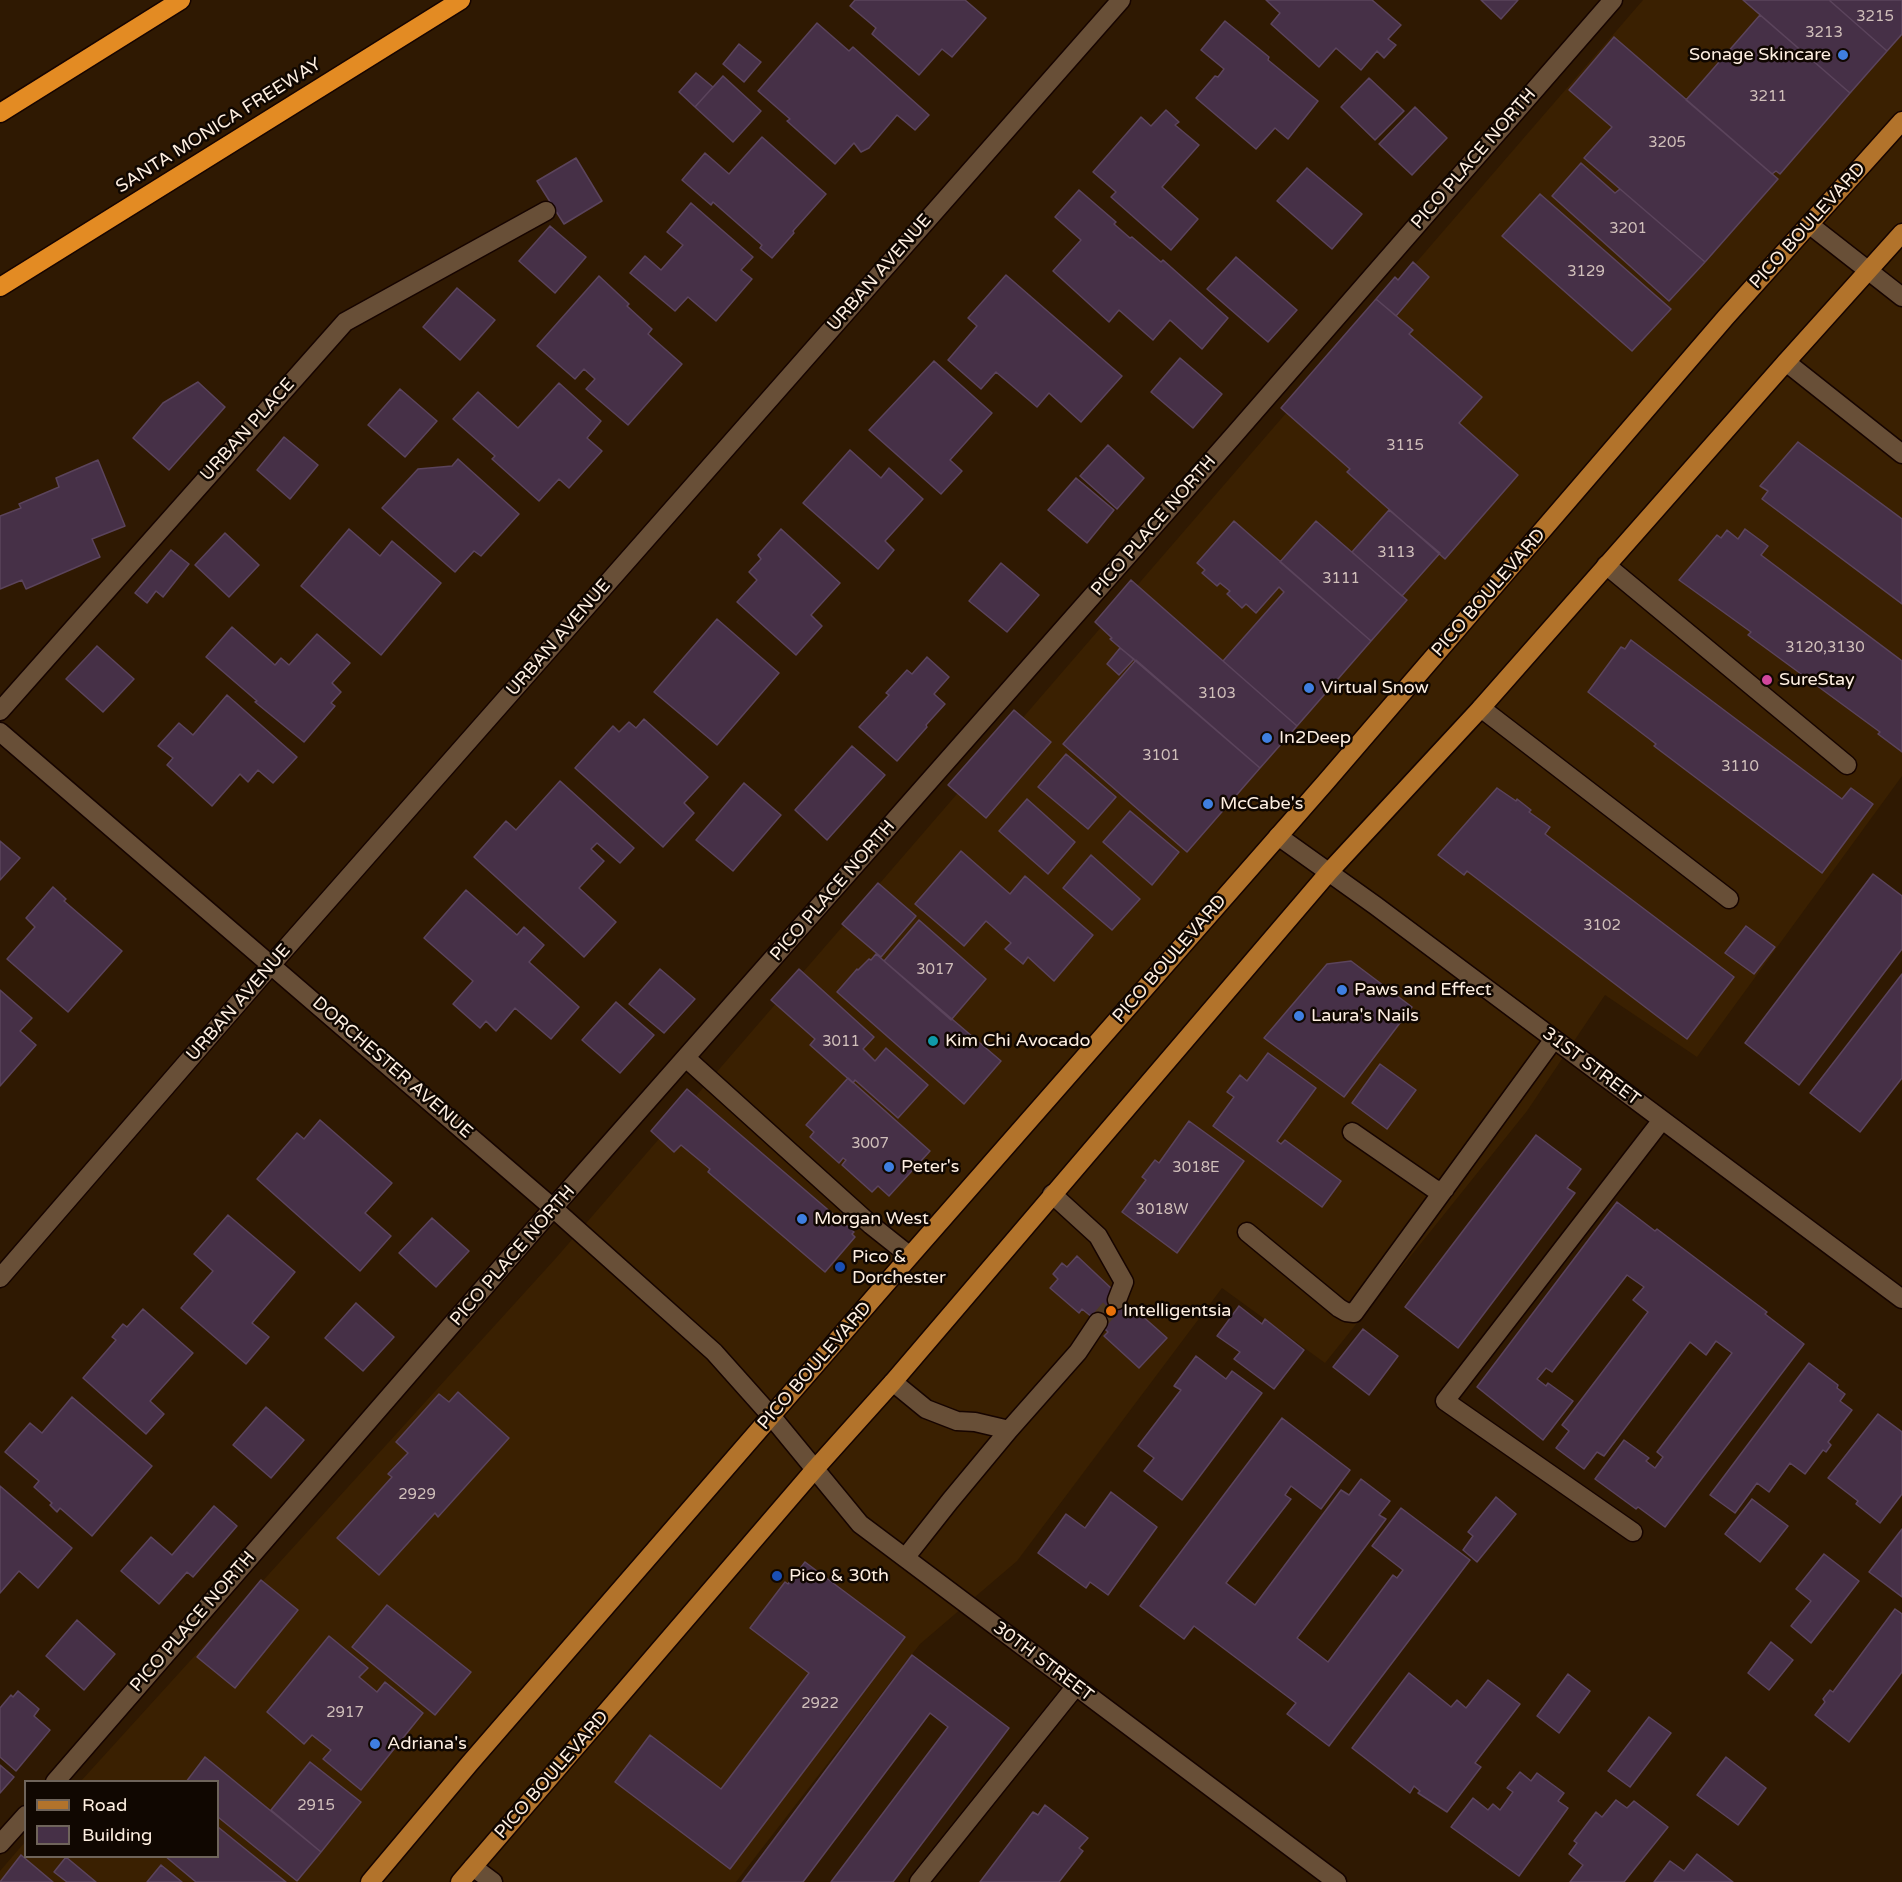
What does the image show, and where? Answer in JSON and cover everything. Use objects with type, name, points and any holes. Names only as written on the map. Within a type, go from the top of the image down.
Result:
[{"type":"highway","points":[[37,90],[163,0]]},
{"type":"highway","points":[[0,113],[181,0]]},
{"type":"highway","name":"SANTA MONICA FREEWAY","points":[[0,287],[461,0]]},
{"type":"main road","name":"PICO BOULEVARD","points":[[370,1882],[463,1771],[1278,836],[1726,317],[1902,121]]},
{"type":"main road","name":"PICO BOULEVARD","points":[[460,1882],[815,1469],[893,1382],[1329,872],[1481,708],[1902,233]]},
{"type":"street","name":"URBAN AVENUE","points":[[0,1278],[272,964],[1120,0]]},
{"type":"street","name":"PICO PLACE NORTH","points":[[57,1780],[554,1208],[1235,434],[1612,0]]},
{"type":"street","name":"URBAN PLACE","points":[[0,711],[345,322],[546,211]]},
{"type":"street","points":[[1810,225],[1902,297]]},
{"type":"street","points":[[1786,362],[1902,454]]},
{"type":"street","points":[[1606,565],[1847,765]]},
{"type":"street","points":[[1481,708],[1729,899]]},
{"type":"street","name":"DORCHESTER AVENUE","points":[[0,732],[554,1208],[714,1352],[772,1417]]},
{"type":"street","name":"31ST STREET","points":[[1278,836],[1902,1299]]},
{"type":"street","points":[[1247,1232],[1339,1308],[1354,1313],[1554,1039]]},
{"type":"street","points":[[686,1058],[871,1225],[910,1256]]},
{"type":"street","points":[[1633,1532],[1445,1401],[1662,1120]]},
{"type":"street","points":[[1352,1132],[1433,1188],[1445,1189]]},
{"type":"street","points":[[1052,1194],[1098,1236],[1124,1282],[1117,1300]]},
{"type":"street","points":[[905,1558],[1009,1430],[1078,1352],[1098,1322]]},
{"type":"street","points":[[893,1382],[915,1401],[936,1413],[957,1421],[975,1422],[1009,1430]]},
{"type":"street","name":"30TH STREET","points":[[772,1417],[860,1524],[1337,1882]]},
{"type":"street","points":[[919,1882],[1076,1686]]},
{"type":"street","points":[[0,1844],[24,1817]]},
{"type":"street","points":[[473,1867],[493,1882]]},
{"type":"shaded area","points":[[1643,0],[1902,0],[1902,776],[1697,1057],[1605,995],[1527,1111],[1325,1363],[1222,1288],[1017,1561],[920,1644],[736,1882],[0,1882],[0,1871],[24,1843],[24,1858],[219,1858],[219,1780],[82,1780],[556,1258]]},
{"type":"building","points":[[855,0],[965,0],[986,18],[952,57],[942,49],[919,75],[872,34],[876,28],[850,6]]},
{"type":"building","points":[[1266,0],[1372,0],[1401,25],[1388,39],[1396,45],[1384,58],[1377,51],[1361,70],[1336,48],[1319,67],[1271,24],[1280,13]]},
{"type":"building","points":[[1481,0],[1518,0],[1501,19]]},
{"type":"building","points":[[1743,0],[1829,0],[1887,51],[1850,93]]},
{"type":"building","points":[[1829,0],[1902,0],[1902,34],[1887,51]]},
{"type":"building","points":[[1760,15],[1850,93],[1780,174],[1776,171],[1772,174],[1686,100]]},
{"type":"building","points":[[1225,21],[1318,101],[1288,139],[1275,128],[1256,149],[1196,98],[1224,69],[1201,50]]},
{"type":"building","points":[[817,23],[849,51],[853,47],[929,115],[915,130],[897,115],[869,148],[861,152],[854,143],[835,164],[787,121],[790,119],[758,91]]},
{"type":"building","points":[[1614,37],[1778,179],[1705,262],[1584,158],[1612,127],[1569,90]]},
{"type":"building","points":[[739,44],[761,62],[744,82],[723,64]]},
{"type":"building","points":[[696,73],[713,87],[695,107],[679,92]]},
{"type":"building","points":[[723,76],[761,111],[733,142],[695,107]]},
{"type":"building","points":[[1369,78],[1404,111],[1375,140],[1341,107]]},
{"type":"building","points":[[1415,107],[1447,138],[1412,175],[1379,144]]},
{"type":"building","points":[[1166,110],[1179,122],[1175,125],[1199,145],[1162,187],[1198,219],[1171,250],[1111,197],[1116,192],[1093,172],[1141,117],[1151,126]]},
{"type":"building","points":[[762,137],[826,194],[772,258],[760,248],[762,245],[713,202],[711,205],[682,180],[705,153],[729,174]]},
{"type":"building","points":[[576,158],[602,201],[564,224],[537,181]]},
{"type":"building","points":[[1581,163],[1615,193],[1620,189],[1705,262],[1669,301],[1552,196]]},
{"type":"building","points":[[1307,168],[1362,214],[1332,249],[1277,201]]},
{"type":"building","points":[[1079,190],[1116,222],[1114,224],[1130,238],[1132,237],[1161,262],[1163,260],[1228,318],[1202,349],[1170,320],[1153,340],[1119,310],[1109,322],[1053,271],[1081,240],[1055,217]]},
{"type":"building","points":[[1540,194],[1671,309],[1632,351],[1502,236]]},
{"type":"building","points":[[691,203],[753,257],[741,270],[752,279],[716,321],[688,297],[675,311],[630,273],[645,256],[661,270],[683,245],[667,232]]},
{"type":"building","points":[[550,226],[586,257],[555,293],[519,261]]},
{"type":"building","points":[[1236,257],[1297,310],[1268,342],[1207,289]]},
{"type":"building","points":[[1413,262],[1429,277],[1396,316],[1376,299],[1395,277],[1398,280]]},
{"type":"building","points":[[1006,275],[1122,376],[1081,422],[1049,393],[1037,407],[996,372],[981,389],[948,360],[977,326],[968,318]]},
{"type":"building","points":[[599,276],[652,329],[648,334],[682,364],[628,425],[586,389],[595,379],[584,369],[575,379],[537,346]]},
{"type":"building","points":[[457,288],[495,320],[460,360],[423,327]]},
{"type":"building","points":[[1376,299],[1413,330],[1409,334],[1482,397],[1459,423],[1518,475],[1445,559],[1347,472],[1350,469],[1281,408]]},
{"type":"building","points":[[1180,358],[1222,394],[1193,428],[1151,392]]},
{"type":"building","points":[[934,361],[992,413],[950,460],[962,471],[941,494],[869,430]]},
{"type":"building","points":[[198,382],[225,407],[169,470],[133,438],[163,403]]},
{"type":"building","points":[[559,383],[601,421],[587,438],[602,451],[569,488],[559,479],[539,501],[492,459],[495,456],[453,419],[478,392],[518,428]]},
{"type":"building","points":[[400,389],[437,421],[405,457],[368,425]]},
{"type":"building","points":[[284,437],[318,465],[290,499],[257,470]]},
{"type":"building","points":[[1798,442],[1902,519],[1902,604],[1762,499],[1768,491],[1760,486]]},
{"type":"building","points":[[1108,445],[1144,478],[1117,509],[1080,476]]},
{"type":"building","points":[[850,450],[881,478],[889,468],[923,499],[885,541],[894,550],[878,569],[803,503]]},
{"type":"building","points":[[458,459],[519,514],[481,556],[474,551],[455,572],[382,508],[418,469],[452,466]]},
{"type":"building","points":[[98,460],[125,526],[92,539],[100,557],[26,589],[22,580],[0,589],[0,516],[21,508],[19,504],[59,487],[56,478]]},
{"type":"building","points":[[1076,478],[1114,510],[1087,543],[1048,510]]},
{"type":"building","points":[[1389,510],[1440,553],[1402,596],[1352,552]]},
{"type":"building","points":[[1234,521],[1371,641],[1297,726],[1223,661],[1284,592],[1279,587],[1256,613],[1246,604],[1242,608],[1227,594],[1230,591],[1220,583],[1217,586],[1202,573],[1205,570],[1197,563]]},
{"type":"building","points":[[1316,521],[1407,600],[1371,641],[1280,562]]},
{"type":"building","points":[[349,529],[380,556],[392,541],[441,583],[381,655],[301,586]]},
{"type":"building","points":[[781,529],[840,583],[811,615],[822,626],[796,655],[737,602],[757,580],[749,572],[761,559],[758,555]]},
{"type":"building","points":[[1745,529],[1768,546],[1761,555],[1902,661],[1902,752],[1878,734],[1880,732],[1748,635],[1751,632],[1679,580],[1717,535],[1721,538],[1727,530],[1738,539]]},
{"type":"building","points":[[225,533],[259,565],[229,597],[195,565]]},
{"type":"building","points":[[171,550],[189,564],[163,597],[156,591],[147,603],[135,593]]},
{"type":"building","points":[[1001,563],[1039,595],[1007,632],[969,601]]},
{"type":"building","points":[[1131,580],[1297,726],[1260,768],[1110,639],[1112,638],[1095,622]]},
{"type":"building","points":[[717,619],[779,673],[717,745],[654,692]]},
{"type":"building","points":[[232,627],[275,665],[281,658],[289,665],[317,634],[350,663],[332,683],[341,692],[331,703],[335,706],[304,742],[255,702],[257,701],[206,657]]},
{"type":"building","points":[[1631,640],[1842,799],[1851,788],[1873,804],[1822,873],[1654,746],[1656,744],[1588,692],[1621,647],[1625,649]]},
{"type":"building","points":[[97,646],[134,679],[103,712],[66,679]]},
{"type":"building","points":[[1120,648],[1134,659],[1119,675],[1107,664]]},
{"type":"building","points":[[927,657],[949,677],[934,694],[945,704],[897,761],[859,727],[889,695],[886,693],[907,670],[912,674]]},
{"type":"building","points":[[1136,660],[1260,768],[1187,852],[1063,744]]},
{"type":"building","points":[[227,695],[297,757],[273,783],[258,770],[248,782],[240,774],[212,806],[167,765],[173,758],[158,746],[179,723],[193,735]]},
{"type":"building","points":[[1014,710],[1051,742],[986,818],[948,785]]},
{"type":"building","points":[[644,719],[708,777],[684,803],[694,813],[663,847],[575,768],[613,726],[619,732],[629,722],[636,728]]},
{"type":"building","points":[[852,746],[885,775],[827,840],[795,810]]},
{"type":"building","points":[[1066,754],[1116,797],[1088,829],[1038,787]]},
{"type":"building","points":[[560,781],[634,848],[620,863],[597,843],[591,849],[604,861],[579,888],[616,922],[584,957],[474,857],[506,821],[516,830]]},
{"type":"building","points":[[744,783],[781,815],[733,871],[696,840]]},
{"type":"building","points":[[1497,788],[1516,801],[1517,799],[1531,810],[1529,812],[1550,827],[1545,834],[1734,977],[1687,1039],[1467,871],[1464,875],[1438,855]]},
{"type":"building","points":[[1027,799],[1075,842],[1048,874],[999,831]]},
{"type":"building","points":[[1130,811],[1179,852],[1152,885],[1103,842]]},
{"type":"building","points":[[0,841],[20,858],[0,880]]},
{"type":"building","points":[[961,851],[1010,894],[1025,876],[1093,935],[1054,981],[1028,957],[1023,964],[1005,949],[1011,943],[986,921],[964,946],[915,904]]},
{"type":"building","points":[[1091,855],[1140,899],[1112,930],[1063,888]]},
{"type":"building","points":[[1873,874],[1902,896],[1902,949],[1799,1085],[1745,1043]]},
{"type":"building","points":[[878,883],[916,916],[881,957],[842,924]]},
{"type":"building","points":[[53,887],[66,899],[64,901],[122,951],[68,1012],[7,959],[35,927],[26,918]]},
{"type":"building","points":[[466,890],[517,935],[524,927],[544,945],[529,962],[579,1007],[551,1039],[515,1008],[496,1031],[486,1021],[480,1028],[453,1004],[473,981],[424,938]]},
{"type":"building","points":[[919,920],[986,979],[951,1020],[884,961]]},
{"type":"building","points":[[1746,926],[1775,947],[1754,974],[1725,953]]},
{"type":"building","name":"Kim Chi Avocado","points":[[876,954],[1001,1061],[964,1104],[837,992],[857,969]]},
{"type":"building","points":[[1351,961],[1412,1007],[1344,1097],[1264,1038],[1327,964]]},
{"type":"building","points":[[660,969],[695,999],[664,1033],[629,1004]]},
{"type":"building","points":[[799,969],[874,1037],[863,1049],[875,1061],[886,1048],[928,1085],[898,1118],[810,1045],[815,1039],[771,1000]]},
{"type":"building","points":[[1902,974],[1902,1078],[1860,1132],[1810,1093]]},
{"type":"building","points":[[0,990],[32,1018],[20,1031],[36,1045],[0,1086]]},
{"type":"building","points":[[616,1002],[654,1035],[620,1073],[582,1040]]},
{"type":"building","points":[[1268,1053],[1316,1088],[1277,1141],[1281,1144],[1285,1140],[1341,1181],[1322,1207],[1213,1126],[1234,1097],[1227,1092],[1240,1075],[1247,1081]]},
{"type":"building","points":[[1380,1064],[1416,1090],[1387,1129],[1352,1103]]},
{"type":"building","points":[[848,1078],[930,1151],[889,1196],[878,1186],[872,1192],[842,1165],[846,1160],[843,1158],[839,1163],[810,1137],[814,1132],[806,1125]]},
{"type":"building","points":[[687,1089],[854,1232],[852,1234],[855,1237],[825,1272],[708,1172],[710,1169],[681,1145],[674,1152],[651,1131]]},
{"type":"building","points":[[320,1120],[392,1183],[365,1213],[391,1236],[360,1271],[257,1179],[297,1133],[304,1139]]},
{"type":"building","points":[[1189,1121],[1244,1161],[1177,1253],[1122,1212],[1146,1180],[1142,1177],[1155,1160],[1159,1163]]},
{"type":"building","points":[[1536,1135],[1581,1169],[1567,1188],[1575,1193],[1458,1348],[1405,1307]]},
{"type":"building","points":[[1617,1202],[1655,1231],[1657,1229],[1767,1312],[1765,1314],[1804,1344],[1665,1527],[1595,1479],[1624,1440],[1649,1458],[1646,1461],[1655,1468],[1663,1457],[1657,1452],[1732,1353],[1716,1341],[1706,1355],[1690,1342],[1604,1456],[1597,1452],[1584,1469],[1556,1448],[1569,1431],[1562,1425],[1648,1312],[1633,1300],[1644,1287],[1627,1275],[1552,1372],[1546,1368],[1537,1379],[1546,1386],[1548,1383],[1573,1401],[1543,1440],[1477,1387]]},
{"type":"building","points":[[228,1215],[295,1272],[252,1323],[269,1337],[246,1364],[181,1308],[213,1271],[194,1254]]},
{"type":"building","points":[[432,1218],[469,1251],[436,1287],[399,1253]]},
{"type":"building","name":"Intelligentsia","points":[[1077,1256],[1113,1290],[1110,1294],[1127,1309],[1130,1305],[1167,1338],[1139,1368],[1104,1336],[1108,1332],[1098,1322],[1082,1309],[1079,1313],[1050,1288],[1058,1279],[1053,1274],[1062,1263],[1067,1267]]},
{"type":"building","points":[[356,1303],[394,1337],[363,1371],[325,1338]]},
{"type":"building","points":[[1239,1306],[1262,1324],[1265,1319],[1304,1350],[1274,1389],[1234,1359],[1240,1352],[1217,1336]]},
{"type":"building","points":[[143,1309],[193,1353],[150,1401],[164,1414],[146,1434],[83,1378],[116,1340],[112,1337],[123,1324],[127,1327]]},
{"type":"building","points":[[1363,1329],[1398,1356],[1369,1395],[1333,1367]]},
{"type":"building","points":[[1196,1356],[1226,1379],[1232,1371],[1262,1393],[1182,1500],[1144,1471],[1154,1458],[1138,1446],[1181,1390],[1174,1386]]},
{"type":"building","points":[[1809,1363],[1838,1385],[1837,1388],[1845,1394],[1840,1401],[1852,1410],[1828,1442],[1831,1445],[1826,1452],[1823,1450],[1805,1474],[1790,1463],[1769,1492],[1757,1483],[1735,1513],[1710,1495]]},
{"type":"building","points":[[458,1392],[509,1438],[438,1517],[435,1513],[379,1575],[337,1538],[392,1477],[388,1474],[408,1453],[396,1442],[439,1394],[449,1402]]},
{"type":"building","points":[[72,1397],[152,1466],[92,1536],[60,1508],[57,1512],[50,1505],[52,1503],[34,1487],[39,1481],[5,1452],[30,1423],[42,1433]]},
{"type":"building","points":[[266,1407],[304,1440],[271,1478],[233,1445]]},
{"type":"building","points":[[1878,1414],[1902,1432],[1902,1494],[1880,1523],[1856,1504],[1858,1501],[1828,1478]]},
{"type":"building","points":[[1282,1418],[1350,1470],[1321,1509],[1291,1486],[1285,1495],[1291,1499],[1226,1583],[1255,1605],[1341,1490],[1349,1495],[1361,1479],[1390,1501],[1379,1515],[1386,1519],[1297,1638],[1328,1662],[1393,1575],[1397,1578],[1403,1570],[1372,1546],[1401,1508],[1470,1560],[1329,1746],[1287,1714],[1296,1703],[1194,1626],[1184,1639],[1140,1606]]},
{"type":"building","points":[[0,1486],[72,1548],[38,1588],[19,1571],[0,1593]]},
{"type":"building","points":[[1111,1492],[1157,1527],[1108,1595],[1090,1582],[1086,1588],[1038,1553],[1066,1514],[1085,1528]]},
{"type":"building","points":[[1496,1497],[1516,1514],[1477,1562],[1463,1550],[1473,1536],[1468,1532]]},
{"type":"building","points":[[1752,1499],[1788,1526],[1760,1562],[1725,1534]]},
{"type":"building","points":[[214,1506],[237,1526],[193,1577],[187,1572],[159,1604],[121,1571],[151,1537],[172,1555]]},
{"type":"building","points":[[1902,1529],[1902,1597],[1869,1572]]},
{"type":"building","points":[[1824,1554],[1859,1581],[1811,1643],[1791,1626],[1811,1601],[1796,1589]]},
{"type":"building","points":[[805,1562],[905,1637],[730,1869],[615,1782],[650,1735],[721,1789],[809,1673],[750,1628],[785,1582],[788,1584]]},
{"type":"building","points":[[261,1580],[298,1610],[235,1688],[197,1657]]},
{"type":"building","points":[[387,1605],[471,1672],[435,1715],[352,1647]]},
{"type":"building","points":[[1895,1609],[1902,1614],[1902,1672],[1849,1742],[1815,1715],[1825,1702],[1823,1699],[1830,1690],[1833,1692]]},
{"type":"building","points":[[77,1620],[115,1654],[84,1690],[46,1656]]},
{"type":"building","points":[[329,1636],[368,1668],[359,1677],[377,1692],[385,1682],[423,1713],[361,1790],[323,1759],[331,1750],[312,1735],[304,1744],[267,1712]]},
{"type":"building","points":[[1771,1642],[1793,1660],[1769,1690],[1748,1673]]},
{"type":"building","points":[[912,1655],[1009,1728],[893,1882],[831,1882],[948,1727],[930,1713],[803,1882],[742,1882]]},
{"type":"building","points":[[1409,1673],[1451,1707],[1457,1700],[1466,1708],[1488,1680],[1520,1704],[1475,1763],[1481,1767],[1447,1812],[1418,1793],[1420,1791],[1414,1786],[1410,1793],[1352,1748]]},
{"type":"building","points":[[1568,1674],[1590,1691],[1559,1733],[1537,1716]]},
{"type":"building","points":[[18,1691],[39,1709],[34,1716],[50,1730],[16,1771],[0,1757],[0,1708],[11,1695],[13,1697]]},
{"type":"building","points":[[1649,1717],[1671,1733],[1630,1787],[1608,1771]]},
{"type":"building","points":[[205,1757],[321,1852],[297,1881],[219,1818],[219,1780],[188,1780]]},
{"type":"building","points":[[1726,1757],[1766,1788],[1738,1825],[1697,1795]]},
{"type":"building","points":[[310,1762],[361,1802],[321,1852],[271,1810]]},
{"type":"building","points":[[0,1765],[14,1777],[0,1793]]},
{"type":"building","points":[[1520,1772],[1531,1781],[1537,1773],[1564,1793],[1558,1801],[1568,1808],[1519,1876],[1451,1827],[1473,1798],[1488,1810],[1493,1804],[1500,1810],[1513,1792],[1507,1788]]},
{"type":"building","points":[[1616,1800],[1627,1808],[1634,1801],[1668,1827],[1624,1882],[1570,1882],[1583,1865],[1569,1854],[1577,1843],[1574,1841],[1596,1812],[1602,1817]]},
{"type":"building","points":[[1045,1805],[1088,1838],[1079,1848],[1083,1851],[1059,1882],[980,1882],[1033,1812],[1038,1815]]},
{"type":"building","points":[[219,1828],[286,1882],[196,1882],[167,1858],[219,1858]]},
{"type":"building","points":[[1697,1854],[1733,1882],[1654,1882],[1670,1861],[1684,1871]]},
{"type":"building","points":[[21,1855],[53,1882],[0,1882]]},
{"type":"building","points":[[67,1858],[96,1882],[67,1882],[54,1872]]},
{"type":"building","points":[[161,1865],[182,1882],[147,1882]]},
{"type":"tunnel","points":[[1098,1322],[1117,1300]]},
{"type":"place","name":"Sonage Skincare","points":[[1843,55]]},
{"type":"place","name":"SureStay","points":[[1767,680]]},
{"type":"place","name":"Virtual Snow","points":[[1309,688]]},
{"type":"place","name":"In2Deep","points":[[1267,738]]},
{"type":"place","name":"McCabe's","points":[[1208,804]]},
{"type":"place","name":"Paws and Effect","points":[[1342,990]]},
{"type":"place","name":"Laura's Nails","points":[[1299,1016]]},
{"type":"place","name":"Kim Chi Avocado","points":[[933,1041]]},
{"type":"place","name":"Peter's","points":[[889,1167]]},
{"type":"place","name":"Morgan West","points":[[802,1219]]},
{"type":"place","name":"Pico & Dorchester","points":[[840,1267]]},
{"type":"place","name":"Intelligentsia","points":[[1111,1311]]},
{"type":"place","name":"Pico & 30th","points":[[777,1576]]},
{"type":"place","name":"Adriana's","points":[[375,1744]]}]
